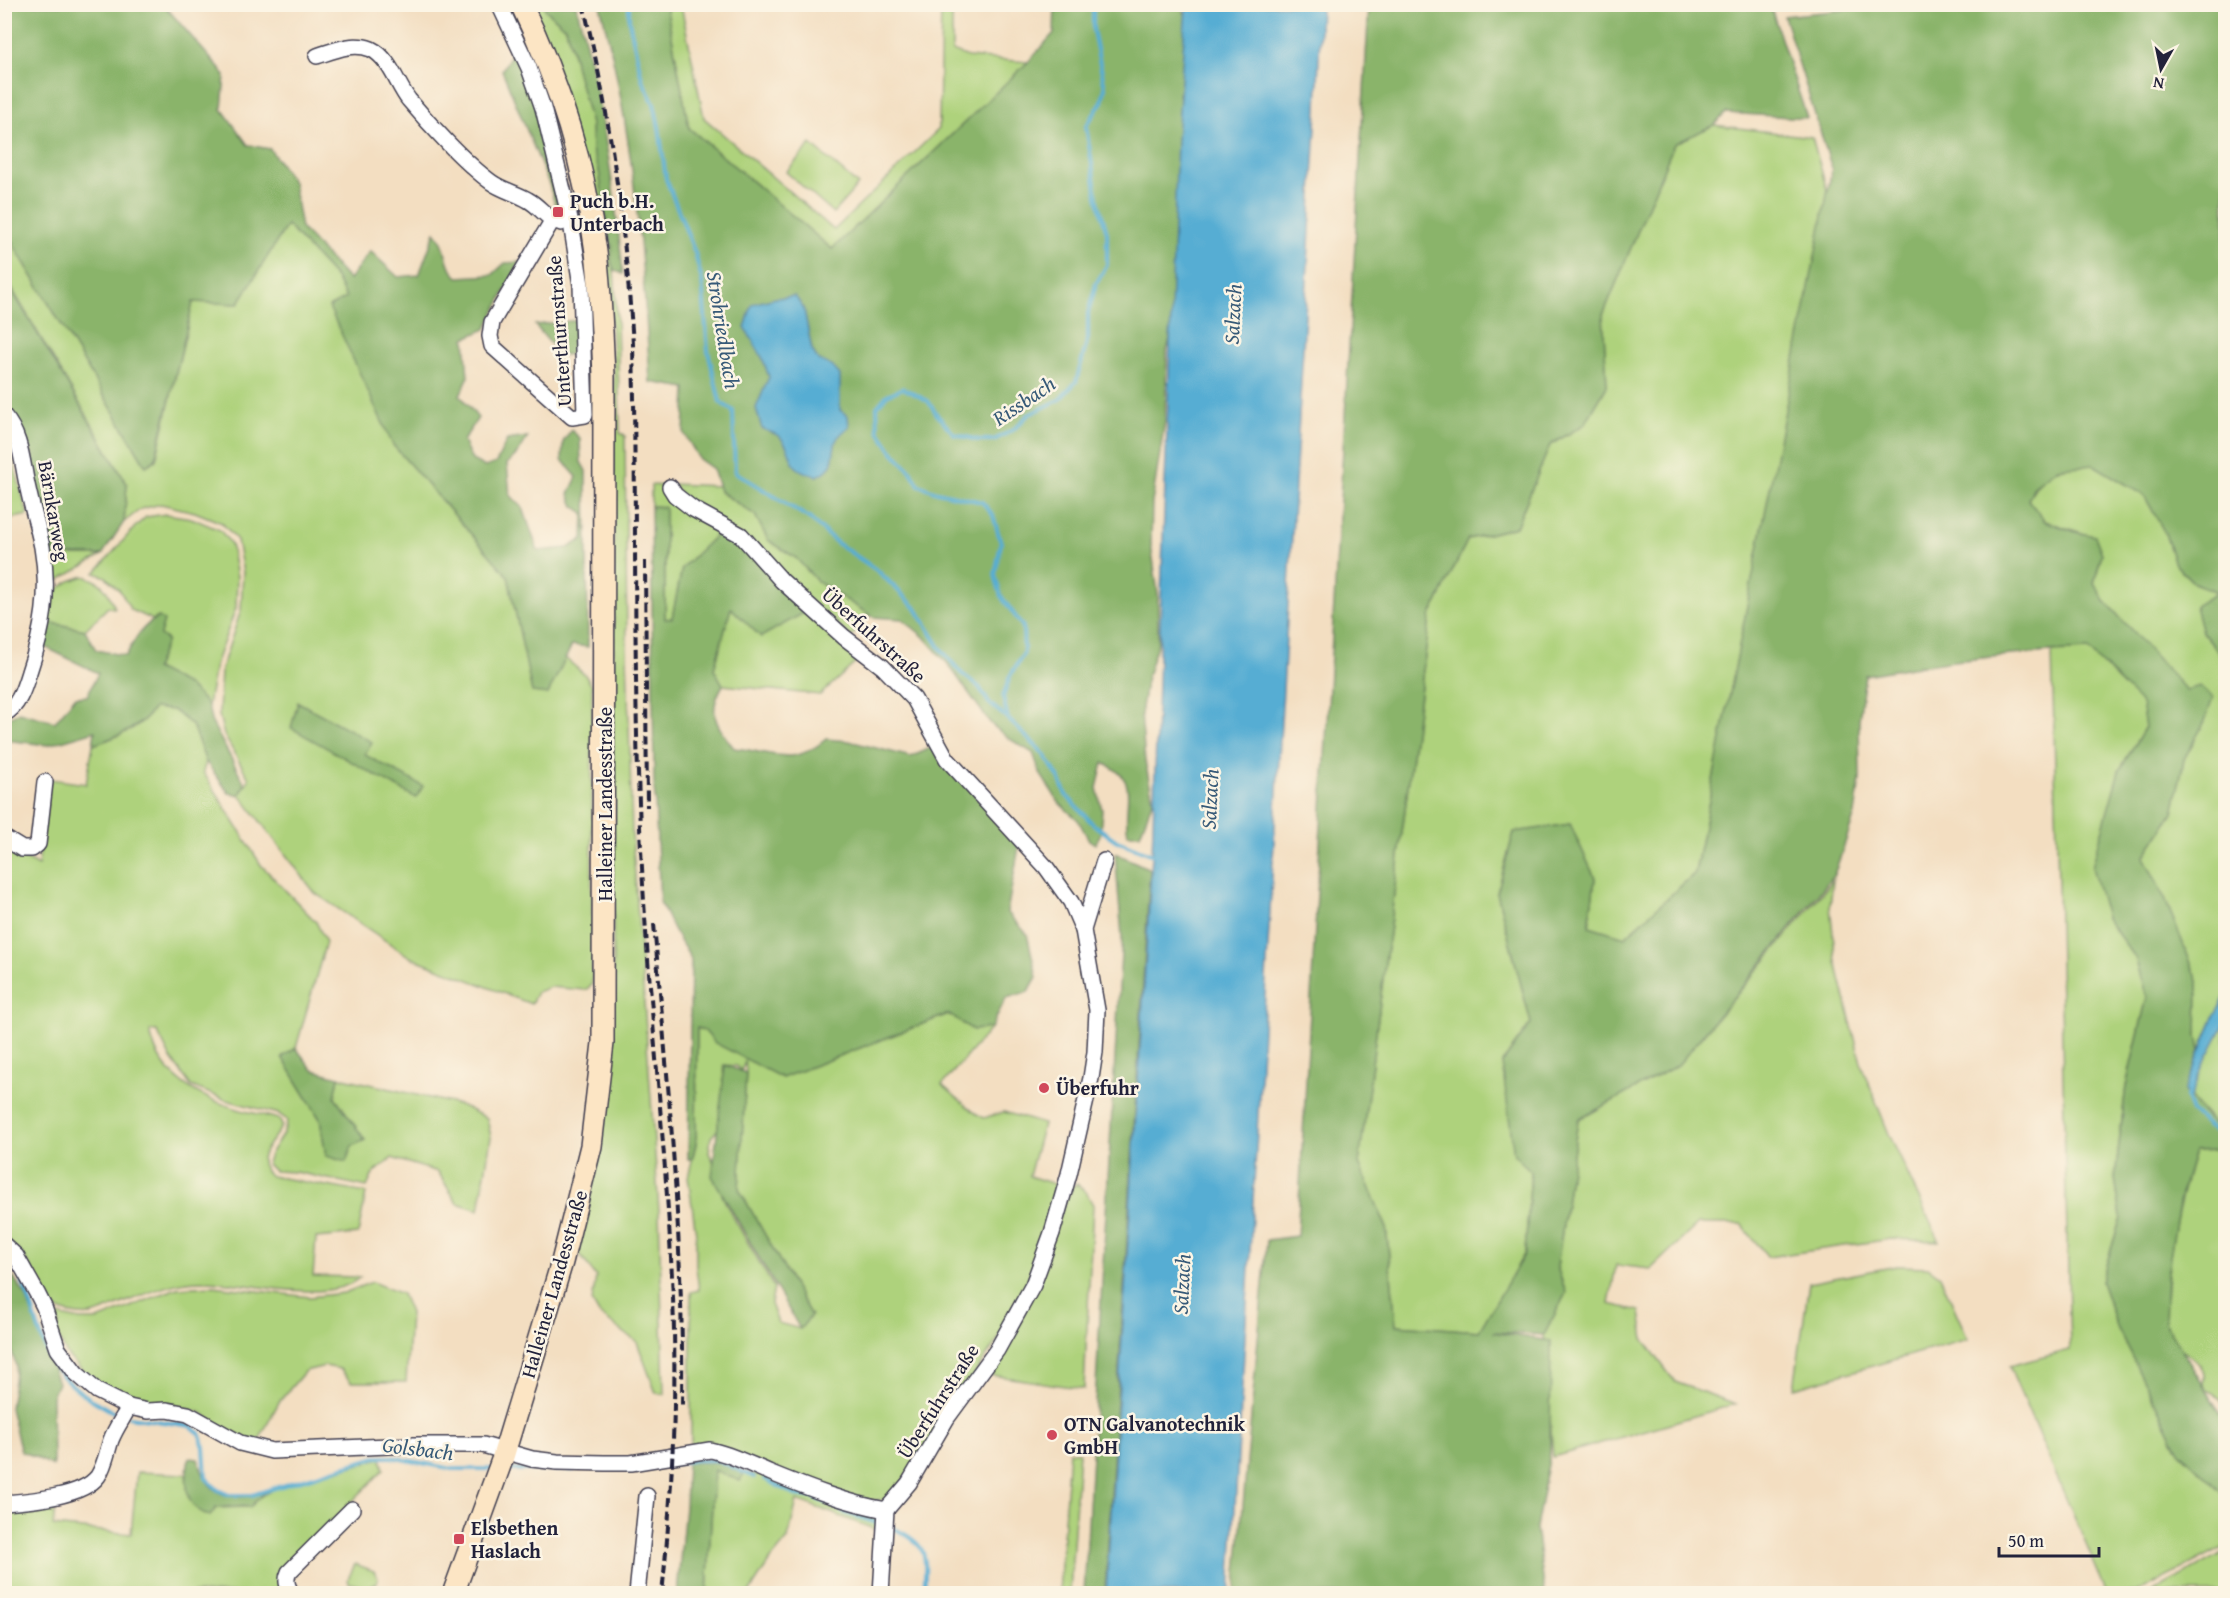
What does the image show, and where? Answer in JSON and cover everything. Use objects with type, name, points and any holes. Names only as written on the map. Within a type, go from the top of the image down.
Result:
[{"type":"main road","name":"Halleiner Landesstraße","points":[[453,1593],[501,1463],[562,1262],[591,1146],[603,1043],[605,996],[604,375],[599,285],[589,207],[575,146],[556,87],[521,4]]},
{"type":"street","name":"Unterthurnstraße","points":[[499,4],[529,68],[543,108],[571,223],[581,285],[585,415],[572,417],[492,346],[490,336],[492,322],[552,221]]},
{"type":"street","points":[[318,56],[344,47],[356,46],[372,50],[384,61],[409,100],[478,172],[492,183],[529,200],[552,221],[560,224],[571,223]]},
{"type":"street","name":"Bärnkarweg","points":[[4,416],[19,443],[24,464],[42,548],[45,602],[41,635],[28,678],[17,704],[4,714]]},
{"type":"street","name":"Überfuhrstraße","points":[[670,487],[675,495],[693,509],[741,535],[782,580],[844,637],[883,667],[914,699],[947,759],[1046,867],[1071,902],[1083,930],[1097,1010],[1095,1052],[1069,1174],[1052,1233],[1032,1285],[996,1350],[947,1418],[909,1483],[886,1510]]},
{"type":"street","points":[[4,838],[22,849],[32,849],[38,843],[45,782]]},
{"type":"street","name":"Überfuhrstraße","points":[[1083,930],[1104,861]]},
{"type":"street","points":[[4,1245],[16,1256],[44,1307],[58,1349],[76,1373],[97,1391],[129,1407],[188,1414],[240,1443],[272,1451],[412,1444],[483,1445],[501,1463],[532,1459],[557,1462],[631,1463],[710,1450],[723,1452],[773,1474],[846,1500],[886,1510],[881,1593]]},
{"type":"street","points":[[4,1503],[39,1500],[73,1492],[97,1477],[107,1456],[111,1438],[129,1407]]},
{"type":"street","points":[[637,1593],[647,1496]]},
{"type":"street","points":[[292,1593],[286,1578],[289,1572],[352,1509]]},
{"type":"green space","points":[[1902,4],[2225,5],[2225,660],[2202,632],[2195,606],[2218,592],[2194,583],[2175,564],[2165,533],[2144,495],[2094,465],[2058,468],[2034,486],[2028,500],[2045,521],[2095,536],[2102,554],[2094,583],[2104,600],[2186,690],[2200,686],[2213,698],[2205,721],[2184,759],[2173,813],[2144,857],[2165,899],[2198,981],[2197,1036],[2200,1050],[2185,1091],[2206,1117],[2223,1132],[2218,1150],[2194,1151],[2180,1198],[2167,1275],[2165,1323],[2223,1417],[2225,1495],[2179,1451],[2118,1329],[2101,1282],[2121,1217],[2115,1178],[2126,1086],[2147,997],[2135,957],[2106,918],[2092,867],[2119,771],[2145,727],[2141,703],[2088,650],[2032,653],[1948,662],[1865,675],[1859,720],[1860,779],[1855,814],[1834,875],[1678,1065],[1578,1120],[1557,1267],[1566,1293],[1544,1335],[1493,1332],[1551,1341],[1550,1454],[1536,1528],[1545,1593],[1235,1594],[1267,1240],[1297,1236],[1369,5],[1770,5],[1807,118],[1726,113],[1714,125],[1674,144],[1603,315],[1607,386],[1585,424],[1550,445],[1516,527],[1468,539],[1430,617],[1359,1164],[1386,1226],[1396,1325],[1479,1331],[1525,1253],[1531,1171],[1514,1155],[1502,1063],[1531,1023],[1497,893],[1514,832],[1570,824],[1595,878],[1589,926],[1625,937],[1695,873],[1832,169],[1784,16]]},
{"type":"green space","points":[[5,5],[164,5],[225,75],[222,109],[248,145],[270,149],[293,182],[301,228],[349,280],[370,251],[398,277],[419,275],[435,232],[443,244],[453,272],[458,277],[492,275],[505,263],[520,262],[486,329],[465,338],[468,378],[460,395],[478,418],[463,441],[472,460],[485,467],[496,463],[507,440],[528,437],[518,453],[507,464],[510,495],[523,508],[538,551],[568,548],[583,539],[584,513],[574,506],[569,494],[577,477],[562,460],[563,442],[571,430],[580,438],[581,462],[586,471],[588,647],[572,645],[548,694],[532,692],[508,576],[393,445],[329,307],[346,298],[336,278],[287,225],[238,304],[193,302],[155,460],[146,466],[10,239],[5,222],[4,200],[8,193],[5,162]]},
{"type":"green space","points":[[531,5],[544,5],[546,10],[566,28],[591,124],[592,150],[599,170],[607,227],[613,246],[611,261],[614,270],[617,320],[620,433],[625,436],[627,653],[632,834],[659,1211],[664,1394],[656,1393],[637,1342],[599,1314],[592,1302],[596,1277],[578,1252],[576,1241],[613,1000],[614,375],[609,291]]},
{"type":"green space","points":[[544,5],[576,5],[593,71],[606,138],[623,274],[614,270],[611,261],[612,246],[599,170],[592,150],[591,124],[566,28],[546,10]]},
{"type":"green space","points":[[600,5],[666,5],[689,128],[832,249],[1028,62],[1054,33],[1055,5],[1180,5],[1192,25],[1190,56],[1179,93],[1184,125],[1177,307],[1167,351],[1165,421],[1152,503],[1151,544],[1158,594],[1158,642],[1147,676],[1141,714],[1145,761],[1153,800],[1140,834],[1128,834],[1128,793],[1123,777],[1103,763],[1097,788],[1102,810],[1100,835],[1095,844],[1089,840],[1078,820],[1060,804],[1041,775],[1033,753],[1008,738],[991,724],[948,664],[923,636],[902,619],[873,617],[818,582],[796,558],[768,540],[755,515],[720,491],[713,469],[699,459],[684,433],[686,388],[650,382],[635,192],[621,98]]},
{"type":"green space","points":[[666,5],[681,5],[704,118],[834,230],[939,129],[941,5],[952,5],[952,51],[968,57],[1028,62],[832,249],[689,128]]},
{"type":"green space","points":[[514,50],[533,97],[559,201],[556,208],[549,184],[502,70]]},
{"type":"green space","points":[[1714,125],[1812,137],[1828,194],[1695,873],[1625,937],[1589,926],[1595,878],[1570,824],[1514,833],[1497,893],[1531,1023],[1502,1063],[1531,1171],[1525,1253],[1480,1331],[1396,1325],[1386,1226],[1359,1164],[1430,617],[1468,539],[1516,527],[1550,445],[1585,424],[1607,386],[1603,315],[1674,144]]},
{"type":"green space","points":[[811,144],[858,185],[833,213],[786,172]]},
{"type":"green space","points":[[4,222],[10,239],[146,466],[156,460],[193,302],[238,304],[287,225],[336,278],[346,298],[330,306],[393,445],[508,576],[532,691],[548,694],[565,658],[585,675],[592,686],[592,985],[585,990],[550,987],[537,992],[531,1004],[410,957],[315,893],[240,795],[249,779],[224,735],[219,715],[221,670],[241,610],[243,572],[237,540],[222,523],[195,512],[161,504],[141,509],[124,522],[127,484],[5,277]]},
{"type":"green space","points":[[4,277],[127,484],[124,522],[102,555],[62,555],[46,548],[30,471],[32,454],[5,408]]},
{"type":"green space","points":[[578,320],[578,354],[560,355],[535,325]]},
{"type":"green space","points":[[4,443],[12,458],[28,515],[5,520]]},
{"type":"green space","points":[[2094,465],[2144,495],[2165,533],[2175,564],[2194,583],[2218,592],[2202,632],[2225,660],[2226,997],[2200,1050],[2197,1036],[2198,981],[2165,899],[2144,857],[2173,813],[2184,759],[2205,721],[2186,691],[2104,600],[2094,583],[2102,554],[2095,537],[2045,521],[2028,500],[2040,480],[2055,470]]},
{"type":"green space","points":[[671,484],[719,486],[720,492],[755,515],[768,540],[796,558],[818,582],[870,615],[851,637],[694,507]]},
{"type":"green space","points":[[651,485],[666,486],[723,528],[682,568],[672,619],[665,619],[665,507],[651,506]]},
{"type":"green space","points":[[651,506],[665,507],[665,619],[672,618],[682,568],[723,528],[809,610],[761,637],[731,608],[714,669],[723,685],[715,704],[716,719],[734,748],[772,755],[793,756],[814,748],[826,739],[849,741],[911,757],[935,746],[1019,847],[1007,912],[1027,934],[1037,977],[1028,992],[1006,998],[991,1028],[973,1030],[948,1014],[782,1078],[715,1043],[704,1030],[697,1028],[696,1144],[692,1159],[688,1159],[691,959],[660,902],[654,780]]},
{"type":"green space","points":[[166,514],[191,518],[220,530],[231,544],[237,577],[236,608],[215,665],[208,705],[189,686],[155,669],[167,640],[160,635],[159,617],[153,620],[131,610],[121,592],[106,577],[95,573],[146,517]]},
{"type":"green space","points":[[46,548],[62,555],[102,555],[56,582],[51,582]]},
{"type":"green space","points":[[84,576],[96,581],[104,588],[115,608],[108,607],[85,630],[48,622],[49,595],[70,581]]},
{"type":"green space","points":[[731,607],[809,610],[862,657],[820,695],[723,685],[714,669]]},
{"type":"green space","points":[[159,617],[164,621],[160,635],[167,640],[155,669],[189,686],[208,705],[211,721],[245,784],[240,795],[229,793],[206,762],[192,725],[173,710],[154,708],[135,727],[93,745],[95,731],[48,745],[5,740],[5,719],[19,712],[55,722],[75,697],[87,696],[98,673],[43,646],[48,622],[85,630],[96,650],[126,656],[143,629]]},
{"type":"green space","points":[[2088,650],[2142,703],[2145,727],[2119,771],[2106,918],[2135,957],[2147,997],[2126,1086],[2115,1178],[2121,1217],[2101,1282],[2118,1329],[2179,1451],[2225,1495],[2225,1546],[2136,1593],[2107,1593],[2009,1366],[2070,1350],[2052,651]]},
{"type":"green space","points":[[298,702],[372,742],[365,755],[423,786],[416,798],[291,728]]},
{"type":"green space","points":[[154,708],[174,710],[192,725],[206,762],[203,772],[261,865],[316,922],[326,942],[296,1048],[283,1058],[320,1119],[326,1156],[365,1140],[335,1097],[339,1077],[460,1105],[487,1118],[491,1137],[479,1210],[457,1203],[438,1172],[392,1158],[373,1174],[367,1187],[295,1172],[274,1171],[267,1164],[268,1158],[284,1132],[287,1120],[279,1114],[226,1100],[191,1086],[170,1057],[157,1031],[150,1031],[162,1062],[184,1084],[228,1106],[280,1120],[282,1126],[262,1157],[265,1170],[271,1176],[366,1193],[358,1234],[316,1238],[313,1276],[360,1277],[346,1285],[329,1290],[308,1291],[192,1281],[157,1290],[96,1314],[74,1315],[47,1305],[40,1286],[26,1261],[5,1240],[4,846],[38,866],[50,779],[86,784],[93,745],[135,727]]},
{"type":"green space","points":[[1115,853],[1150,869],[1105,1593],[1084,1594],[1122,936]]},
{"type":"green space","points":[[1833,880],[1830,906],[1836,962],[1862,1067],[1889,1134],[1939,1241],[1891,1239],[1768,1257],[1741,1224],[1698,1224],[1651,1269],[1616,1265],[1609,1304],[1640,1311],[1644,1340],[1675,1382],[1736,1404],[1553,1457],[1544,1335],[1566,1293],[1557,1267],[1578,1120],[1678,1065]]},
{"type":"green space","points":[[949,1014],[973,1030],[991,1028],[942,1085],[984,1118],[1004,1112],[1043,1124],[1029,1176],[1061,1186],[1036,1260],[1004,1330],[902,1483],[887,1499],[865,1502],[691,1449],[691,1292],[699,1290],[696,1234],[688,1177],[696,1144],[697,1028],[704,1030],[716,1043],[782,1078]],"holes":[[[745,1062],[739,1189],[811,1316],[800,1329],[778,1323],[771,1304],[774,1288],[728,1208],[722,1195],[719,1172],[709,1153],[711,1137],[722,1125],[724,1065],[737,1066],[741,1071]]]},
{"type":"green space","points":[[2225,1023],[2225,1136],[2190,1098],[2203,1065]]},
{"type":"green space","points":[[296,1048],[313,1070],[339,1077],[335,1097],[365,1140],[352,1146],[346,1162],[326,1156],[320,1119],[282,1057]]},
{"type":"green space","points":[[725,1065],[746,1073],[739,1189],[811,1316],[800,1329],[712,1176]]},
{"type":"green space","points":[[2221,1141],[2226,1147],[2225,1405],[2214,1393],[2207,1390],[2203,1383],[2201,1367],[2176,1343],[2164,1319],[2172,1244],[2194,1151],[2218,1150]]},
{"type":"green space","points":[[1077,1184],[1086,1192],[1093,1205],[1084,1389],[984,1374],[1073,1186]]},
{"type":"green space","points":[[5,1265],[26,1296],[58,1383],[52,1397],[53,1466],[21,1452],[10,1408],[16,1366],[5,1329]]},
{"type":"green space","points":[[1897,1266],[1928,1267],[1940,1276],[1968,1339],[1794,1388],[1809,1283]]},
{"type":"green space","points":[[372,1282],[402,1294],[410,1313],[406,1382],[351,1382],[340,1369],[325,1366],[305,1371],[279,1402],[258,1442],[248,1440],[221,1427],[202,1413],[175,1405],[144,1406],[99,1388],[68,1356],[55,1332],[59,1323],[52,1314],[80,1320],[98,1320],[177,1288],[213,1286],[310,1297],[344,1293]]},
{"type":"green space","points":[[1069,1451],[1079,1452],[1070,1593],[1059,1593]]},
{"type":"green space","points":[[189,1458],[198,1459],[208,1482],[225,1495],[251,1496],[276,1488],[262,1495],[250,1507],[216,1508],[210,1516],[198,1510],[189,1499],[187,1478]]},
{"type":"green space","points":[[381,1458],[384,1469],[282,1573],[283,1593],[5,1594],[5,1506],[56,1502],[53,1526],[131,1534],[137,1472],[186,1474],[188,1497],[216,1508],[250,1507],[262,1495],[276,1488]]},
{"type":"green space","points":[[717,1462],[744,1473],[740,1481],[714,1470],[707,1593],[677,1593],[687,1463]]},
{"type":"green space","points":[[714,1469],[740,1481],[744,1473],[763,1474],[878,1517],[879,1531],[797,1500],[788,1539],[769,1562],[749,1593],[707,1594]]},
{"type":"green space","points":[[2225,1552],[2225,1593],[2150,1593]]},
{"type":"green space","points":[[355,1564],[374,1571],[378,1579],[377,1583],[367,1586],[349,1583],[348,1579]]},
{"type":"water","name":"Salzach","points":[[1186,5],[1321,5],[1317,110],[1230,1593],[1106,1593],[1152,855],[1177,141]]},
{"type":"water","points":[[795,296],[804,309],[812,350],[818,360],[832,366],[840,375],[840,410],[848,416],[849,427],[837,439],[830,466],[817,476],[799,469],[792,461],[780,437],[762,429],[756,408],[769,377],[762,357],[745,328],[752,304]]},
{"type":"water","points":[[2225,997],[2225,1023],[2203,1065],[2190,1098],[2184,1091],[2214,1017]]},
{"type":"waterway","name":"Strohriedlbach","points":[[629,4],[629,21],[642,79],[654,104],[659,127],[666,179],[695,253],[702,281],[708,351],[720,402],[733,411],[735,472],[809,518],[837,543],[878,571],[915,607],[941,649],[961,673],[979,687],[989,703],[1008,719]]},
{"type":"waterway","name":"Rissbach","points":[[1093,4],[1093,30],[1105,88],[1102,102],[1086,126],[1097,197],[1107,233],[1107,265],[1096,284],[1088,313],[1088,338],[1076,382],[1059,400],[1028,415],[1013,430],[994,440],[978,440],[954,434],[928,401],[903,388],[887,395],[877,407],[878,430],[919,485],[937,492],[982,502],[993,515],[1001,543],[995,575],[1001,596],[1023,627],[1024,653],[1010,676],[1003,697],[1008,719],[1044,754],[1059,778],[1066,795],[1094,825],[1117,841],[1156,856]]},
{"type":"waterway","points":[[2189,1092],[2187,1097],[2192,1112],[2226,1142]]},
{"type":"waterway","name":"Golsbach","points":[[4,1257],[15,1267]]},
{"type":"waterway","name":"Golsbach","points":[[22,1281],[43,1342],[57,1369],[80,1392],[119,1415]]},
{"type":"waterway","name":"Golsbach","points":[[129,1417],[191,1426],[199,1433],[204,1447],[206,1478],[218,1490],[229,1495],[252,1495],[376,1457],[391,1457],[453,1469],[492,1469]]},
{"type":"waterway","name":"Golsbach","points":[[634,1470],[696,1460],[717,1460],[754,1477]]},
{"type":"waterway","name":"Golsbach","points":[[505,1470],[573,1470]]},
{"type":"waterway","name":"Golsbach","points":[[765,1479],[795,1495],[812,1497],[846,1513],[877,1523]]},
{"type":"waterway","name":"Golsbach","points":[[893,1528],[920,1546],[925,1561],[924,1594]]},
{"type":"railway","points":[[583,4],[602,88],[616,173],[633,344],[637,749],[646,937],[667,1195],[674,1335],[673,1446],[662,1594]]},
{"type":"railway","points":[[645,561],[647,807]]},
{"type":"railway","points":[[654,924],[678,1225],[682,1406]]},
{"type":"place","name":"Puch b.H. Unterbach","points":[[558,212]]},
{"type":"place","name":"Überfuhr","points":[[1044,1088]]},
{"type":"place","name":"OTN Galvanotechnik GmbH","points":[[1052,1435]]},
{"type":"place","name":"Elsbethen Haslach","points":[[459,1539]]}]
